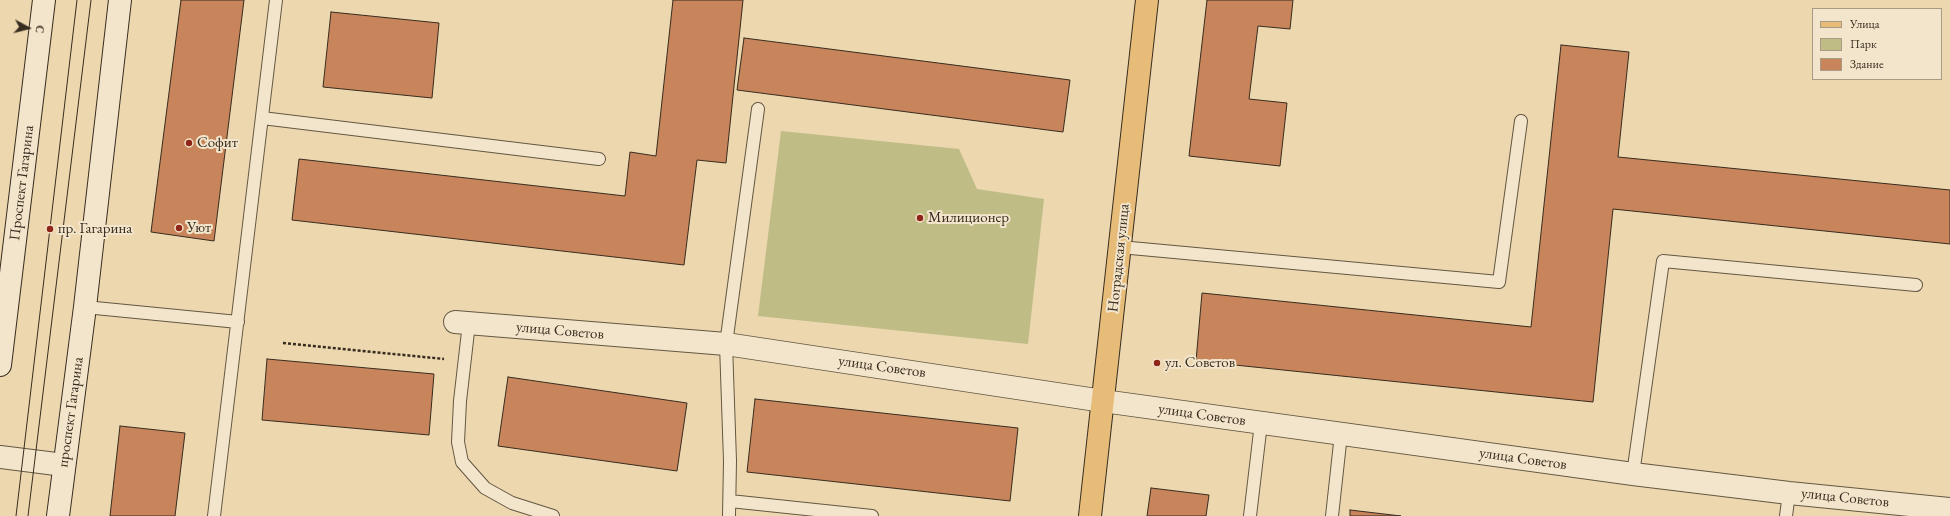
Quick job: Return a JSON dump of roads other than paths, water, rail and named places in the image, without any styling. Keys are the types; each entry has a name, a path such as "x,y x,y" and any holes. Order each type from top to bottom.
{"main road":[{"name":"Ноградская улица","path":"1090,516 1147,0"}],"street":[{"name":"Проспект Гагарина","path":"0,365 44,0"},
{"path":"85,307 120,0"},
{"name":"проспект Гагарина","path":"58,516 85,307"},
{"name":"улица Советов","path":"462,323 726,344 1041,391 1103,402 1633,474 1789,493 1950,509"},
{"path":"0,456 64,465"}],"lane":[{"path":"214,516 276,0"},
{"path":"729,516 730,501 726,344 758,109"},
{"path":"262,118 599,159"},
{"path":"1120,247 1499,282 1521,121"},
{"path":"1633,474 1663,261 1916,285"},
{"path":"85,307 238,322"},
{"path":"462,323 458,442 462,462 485,488 512,502 553,516"},
{"path":"1250,516 1261,423"},
{"path":"1332,516 1341,434"},
{"path":"1786,516 1789,493"},
{"path":"730,501 872,516"}],"tram line":[{"path":"16,516 77,0"},
{"path":"28,516 91,0"}],"place":[{"name":"Софит","path":"189,143"},
{"name":"Милиционер","path":"920,218"},
{"name":"Уют","path":"179,228"},
{"name":"пр. Гагарина","path":"50,229"},
{"name":"ул. Советов","path":"1157,363"}]}
